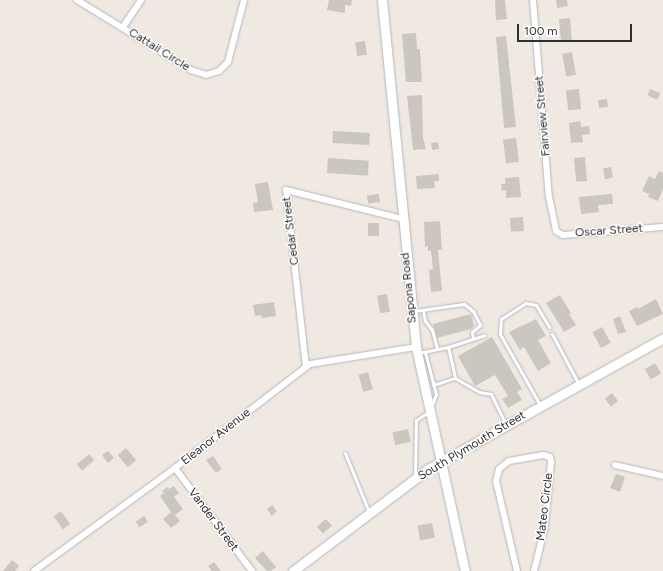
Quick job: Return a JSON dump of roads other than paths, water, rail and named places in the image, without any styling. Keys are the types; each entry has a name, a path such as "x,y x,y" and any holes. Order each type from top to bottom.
{"street":[{"name":"Cattail Circle","path":"77,0 191,70 206,75 219,71 228,62 244,0"},
{"path":"123,27 141,0"},
{"name":"Sapona Road","path":"382,0 411,311 429,411 465,571"},
{"name":"Fairview Street","path":"533,0 549,197 556,231"},
{"name":"Cedar Street","path":"306,367 286,190 403,219"},
{"name":"Oscar Street","path":"556,231 563,235 663,227"},
{"name":"South Plymouth Street","path":"293,571 415,479 441,462 663,338"},
{"name":"Eleanor Avenue","path":"34,571 175,468 310,364 419,351"},
{"name":"Mateo Circle","path":"517,571 496,481 497,475 499,469 509,461 543,455 550,457 551,462 546,526 534,571"},
{"path":"615,465 663,476"},
{"name":"Vander Street","path":"175,468 252,571"}],"lane":[{"path":"540,406 500,334 501,319 526,303 536,305 549,327"},
{"path":"411,311 464,304 473,311 480,325 472,332 473,338"},
{"path":"423,310 425,321 432,330 437,349"},
{"path":"552,334 579,384"},
{"path":"415,479 416,420 429,411 436,394 419,351 448,347 484,335"},
{"path":"448,347 455,378 479,392 491,394 506,425"},
{"path":"433,385 455,378"},
{"path":"344,453 369,514"}]}
